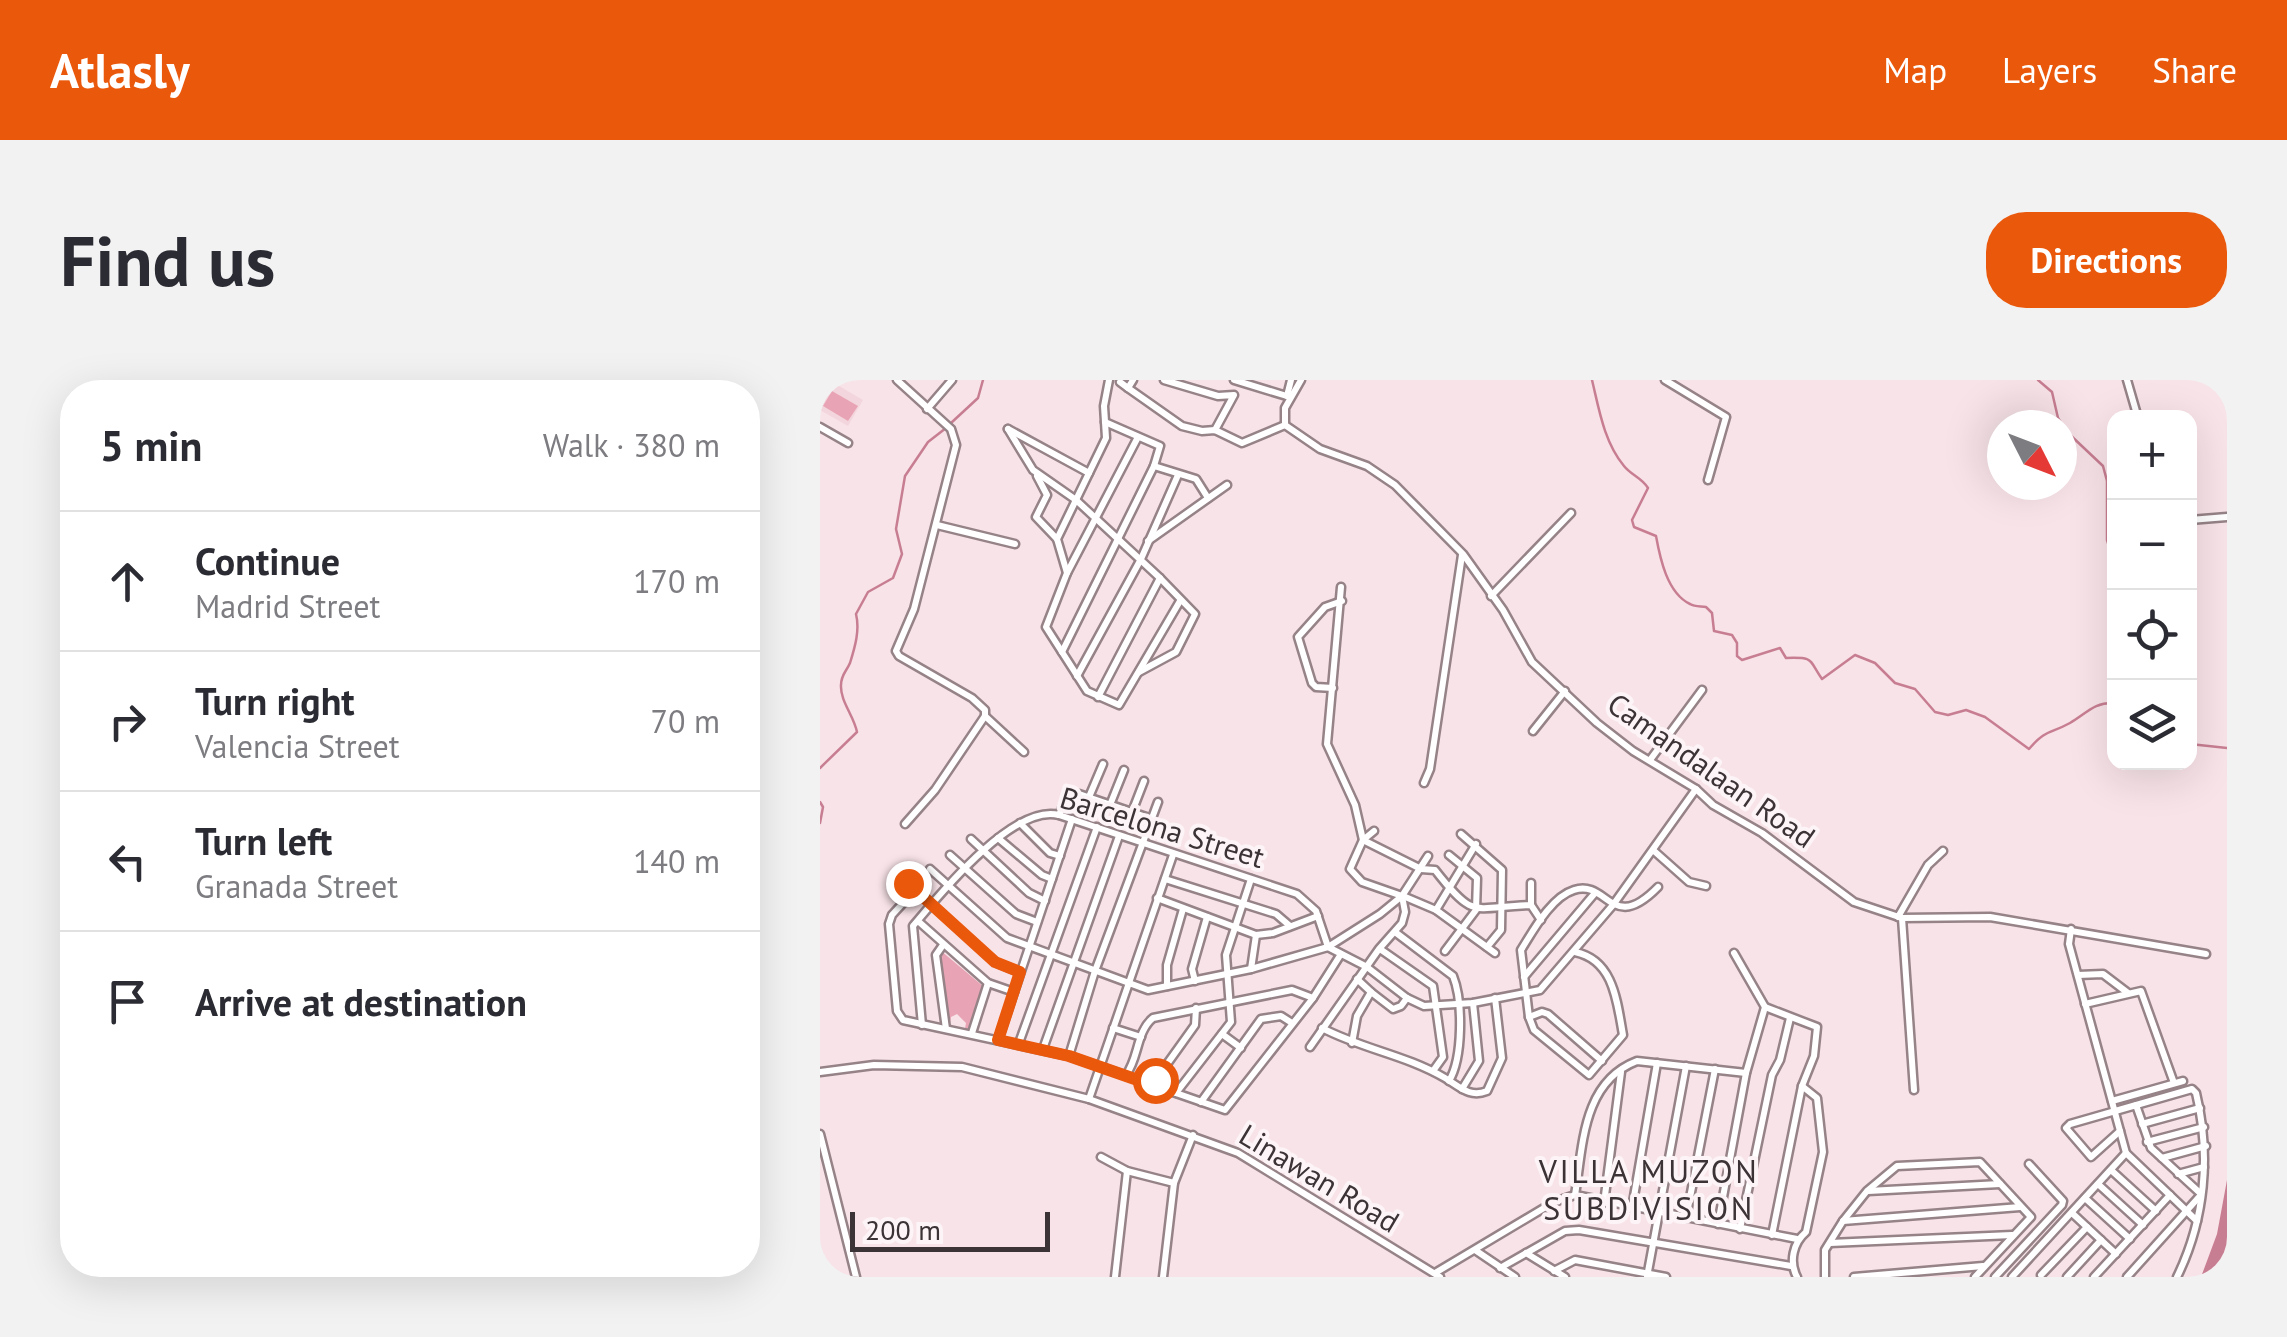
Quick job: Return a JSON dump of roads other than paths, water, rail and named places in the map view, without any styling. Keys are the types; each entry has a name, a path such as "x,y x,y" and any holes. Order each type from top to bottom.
{"street":[{"path":"897,380 951,429 956,446 914,608 896,652 972,698 985,716 1024,752"},
{"path":"927,408 952,380"},
{"path":"1057,539 1106,438 1109,380"},
{"path":"1128,388 1133,380"},
{"path":"1164,380 1218,396 1234,395 1216,430"},
{"path":"1236,380 1264,384 1288,397"},
{"path":"1120,382 1182,426 1216,430 1245,444 1285,425 1291,380"},
{"path":"1288,397 1301,380"},
{"path":"1665,380 1726,417 1708,480"},
{"path":"2126,380 2135,410"},
{"path":"1062,653 1154,466 1160,446 1105,422"},
{"name":"Camandalaan Road","path":"1285,425 1320,449 1367,466 1395,485 1462,554 1503,610 1532,662 1597,724 1696,790 1712,805 1762,833 1854,902 1900,917 1990,917 2206,954"},
{"path":"820,426 848,444"},
{"path":"1066,573 1057,539 1036,517 1047,495 1008,429 1090,473"},
{"path":"1138,436 1066,573 1046,627 1087,691 1119,704 1180,601"},
{"path":"1154,466 1196,479 1208,498"},
{"path":"1033,470 1076,500 1119,538 1195,614 1176,652 1139,672"},
{"path":"1077,676 1141,559 1178,475"},
{"path":"1148,542 1227,485"},
{"path":"1491,596 1570,514"},
{"path":"2197,519 2227,517"},
{"path":"937,525 1015,544"},
{"path":"1424,783 1430,770 1462,554"},
{"path":"1098,697 1160,578"},
{"path":"1342,587 1326,744 1355,805 1364,840 1421,869 1434,870 1449,890 1476,910 1532,906"},
{"path":"1334,688 1316,687 1312,682 1298,637 1325,607 1342,600"},
{"path":"1650,760 1702,690"},
{"path":"1532,731 1565,691"},
{"path":"905,824 934,790 985,716"},
{"path":"1090,797 1103,764"},
{"path":"1110,805 1124,770"},
{"path":"1132,812 1144,781"},
{"path":"1158,898 1256,935 1318,916 1328,946 1367,967 1416,1004 1434,1007 1522,994 1540,990 1575,952 1696,790"},
{"path":"1059,815 1072,795 1090,797 1152,819"},
{"path":"1069,1056 1095,971 1158,802"},
{"name":"Barcelona Street","path":"918,920 998,838 1037,814 1072,819 1297,894 1310,902 1318,916"},
{"path":"998,1040 1072,819"},
{"path":"1020,823 1050,853 1060,856"},
{"path":"1019,1043 1097,828"},
{"path":"1374,831 1364,840 1350,869 1352,875 1378,890 1436,910 1496,953"},
{"path":"1461,834 1502,870 1501,930 1488,947"},
{"path":"1043,1050 1119,836"},
{"path":"998,838 1052,879"},
{"path":"971,840 1029,894 1045,901"},
{"path":"1436,910 1476,844"},
{"path":"1653,850 1689,882 1706,886"},
{"path":"1914,1090 1900,917 1928,865 1942,851"},
{"path":"950,855 1016,914 1037,922"},
{"path":"1089,1099 1173,855"},
{"path":"1445,951 1476,910 1476,878 1449,855"},
{"path":"930,869 1007,938 1148,990 1252,969 1328,946 1402,896 1428,856"},
{"path":"1164,879 1244,902 1284,918 1290,926"},
{"path":"1176,1094 1230,1022 1226,954 1251,879"},
{"path":"908,883 995,962 1020,972"},
{"path":"1531,883 1532,906 1541,920"},
{"path":"1575,952 1585,954 1613,982 1622,1035 1589,1074 1534,1030 1522,994 1520,950 1565,894 1576,889 1595,893 1624,908 1658,887"},
{"path":"915,890 892,915 889,924 899,1017 1069,1056 1225,1110 1313,998 1340,954"},
{"path":"1523,978 1595,893"},
{"path":"1310,1047 1394,932 1405,912 1402,896"},
{"path":"1168,986 1167,966 1183,909"},
{"path":"1195,981 1192,968 1206,917"},
{"path":"922,1025 912,933 918,920 988,984 1014,992"},
{"path":"2071,929 2069,944 2126,1154 2198,1222"},
{"path":"1394,932 1453,976 1461,1051 1449,1081"},
{"path":"1252,969 1256,935"},
{"path":"943,945 936,955 946,1029"},
{"path":"1379,949 1433,986 1443,1057 1434,1072"},
{"path":"1734,953 1765,1007 1817,1027 1814,1056 1802,1086 1772,1235"},
{"path":"2078,975 2103,974 2128,993"},
{"path":"1357,979 1393,1009 1407,998"},
{"path":"972,1033 988,984"},
{"path":"1125,1076 1145,1025 1153,1018 1292,990 1313,998"},
{"path":"2085,1004 2141,991 2174,1084"},
{"path":"1352,1043 1357,1016 1371,992"},
{"path":"1322,1028 1352,1043 1397,1055 1470,1094 1488,1091 1502,1058 1495,998"},
{"path":"1462,1089 1479,1061 1473,1003"},
{"path":"1718,1224 1746,1073 1765,1007"},
{"path":"1152,1085 1195,1026 1196,1008"},
{"path":"1530,1017 1548,1014 1602,1061"},
{"path":"1201,1102 1261,1020 1281,1016 1292,1023"},
{"path":"1740,1229 1772,1075 1780,1060 1790,1018"},
{"path":"1113,1028 1141,1036"},
{"path":"1222,1034 1241,1048"},
{"path":"1575,1196 1590,1104 1622,1071 1637,1062 1746,1073"},
{"path":"1632,1208 1657,1064"},
{"name":"Linawan Road","path":"820,1072 874,1065 962,1067 1089,1099 1238,1153 1438,1275"},
{"path":"1647,1275 1686,1066"},
{"path":"1686,1218 1715,1069"},
{"path":"1604,1202 1622,1071"},
{"path":"2120,1130 2091,1157 2066,1128 2113,1105 2183,1081"},
{"path":"1796,1277 1791,1266 1797,1239 1806,1232 1823,1152 1817,1098 1802,1086"},
{"path":"2113,1105 2136,1104 2192,1089 2200,1108 2206,1146 2198,1222 2177,1277"},
{"path":"2136,1104 2147,1142 2200,1195"},
{"path":"2142,1124 2200,1108"},
{"path":"2147,1142 2204,1127"},
{"path":"820,1134 856,1277"},
{"path":"1163,1277 1174,1184 1193,1134"},
{"path":"2162,1158 2206,1146"},
{"path":"2012,1277 2126,1154"},
{"path":"1101,1157 1127,1170 1174,1184"},
{"path":"1825,1277 1825,1250 1842,1221 1867,1191 1897,1166 1980,1162 2030,1217 1974,1277"},
{"path":"1995,1277 2063,1201 2030,1164"},
{"path":"2178,1174 2204,1167"},
{"path":"1114,1277 1127,1170"},
{"path":"2111,1170 2156,1211"},
{"path":"1867,1191 2000,1184"},
{"path":"2098,1184 2142,1225"},
{"path":"2127,1277 2200,1195"},
{"path":"1438,1275 1554,1202 1575,1196 1797,1239"},
{"path":"2094,1277 2170,1196"},
{"path":"2085,1198 2130,1238"},
{"path":"1842,1221 2021,1207"},
{"path":"2072,1213 2116,1254"},
{"path":"2026,1261 2042,1276 2087,1227"},
{"path":"1500,1268 1565,1230 1791,1266"},
{"path":"1828,1243 2014,1235"},
{"path":"2066,1277 2101,1240"},
{"path":"1476,1250 1515,1277"},
{"path":"1526,1253 1565,1277"},
{"path":"1554,1270 1575,1260 1666,1277"},
{"path":"1854,1277 1984,1266"}],"waterway":[{"path":"951,423 978,398 983,380"},
{"path":"1592,380 1612,447 1624,466 1648,488 1632,520 1634,527 1656,536 1666,574 1676,592 1690,604 1706,607 1712,613 1714,631 1732,635 1737,643 1737,656 1742,660 1780,648 1786,658 1810,661 1822,679 1855,655 1875,663 1895,683 1915,689 1935,712 1948,715 1966,710 1985,717 2029,749 2044,735 2107,703"},
{"path":"2038,380 2052,392 2058,418 2067,432 2103,466 2107,500"},
{"path":"820,768 857,732 841,685 855,645 856,614 868,592 893,578 902,554 896,529 905,476 928,442 946,428"},
{"path":"2197,745 2227,748"},
{"path":"820,802 820,823"}],"district":[{"name":"VILLA MUZON SUBDIVISION","path":"1649,1190"}]}
